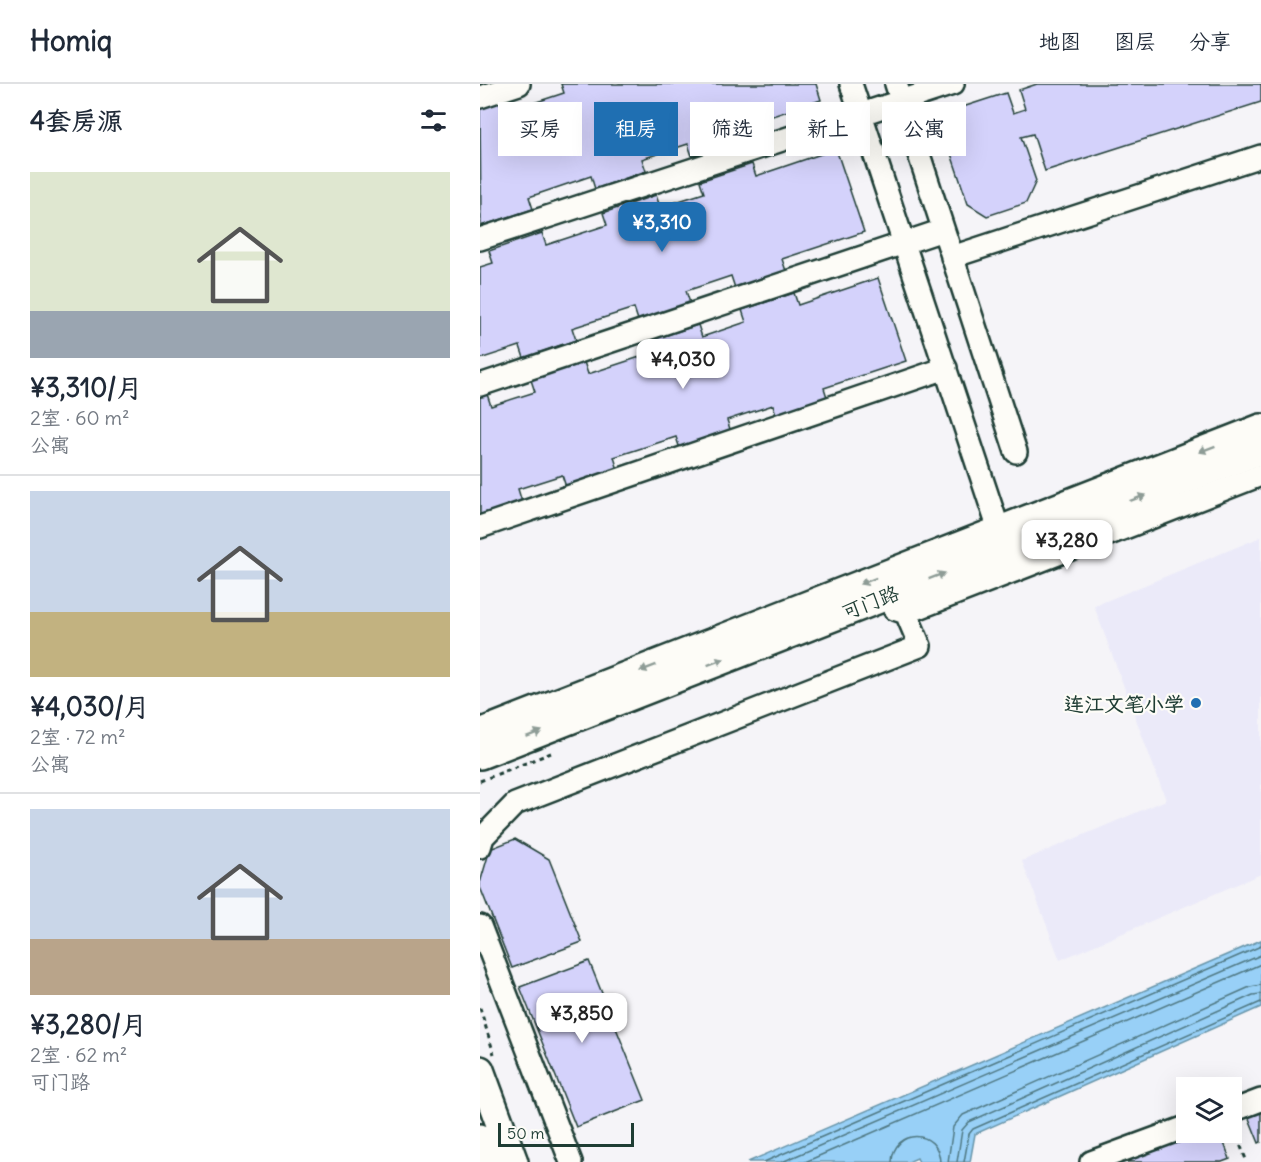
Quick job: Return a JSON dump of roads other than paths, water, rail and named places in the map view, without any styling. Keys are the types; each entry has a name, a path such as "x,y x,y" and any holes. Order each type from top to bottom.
{"main road":[{"name":"可门路","path":"486,742 999,530 1261,428"},
{"name":"可门路","path":"486,742 871,602 1261,450"},
{"path":"486,1070 514,1162"},
{"path":"480,1138 489,1162"}],"street":[{"path":"480,97 519,84"},
{"path":"851,84 857,102"},
{"path":"870,109 898,92 953,84"},
{"path":"898,92 1016,452"},
{"path":"480,239 786,139"},
{"path":"870,141 999,530"},
{"path":"952,257 1261,156"},
{"path":"480,385 943,230"},
{"path":"480,527 946,369"},
{"path":"871,602 906,613 1261,475"},
{"path":"480,847 483,837 515,804 920,646 906,613"},
{"path":"480,926 571,1162"},
{"path":"1242,1107 1261,1100"},
{"path":"1091,1162 1176,1131"}],"water":[{"path":"1261,940 1261,1007 975,1134 970,1162 919,1162 917,1158 908,1162 748,1162"}],"place":[{"name":"连江文笔小学","path":"1196,703"}]}
